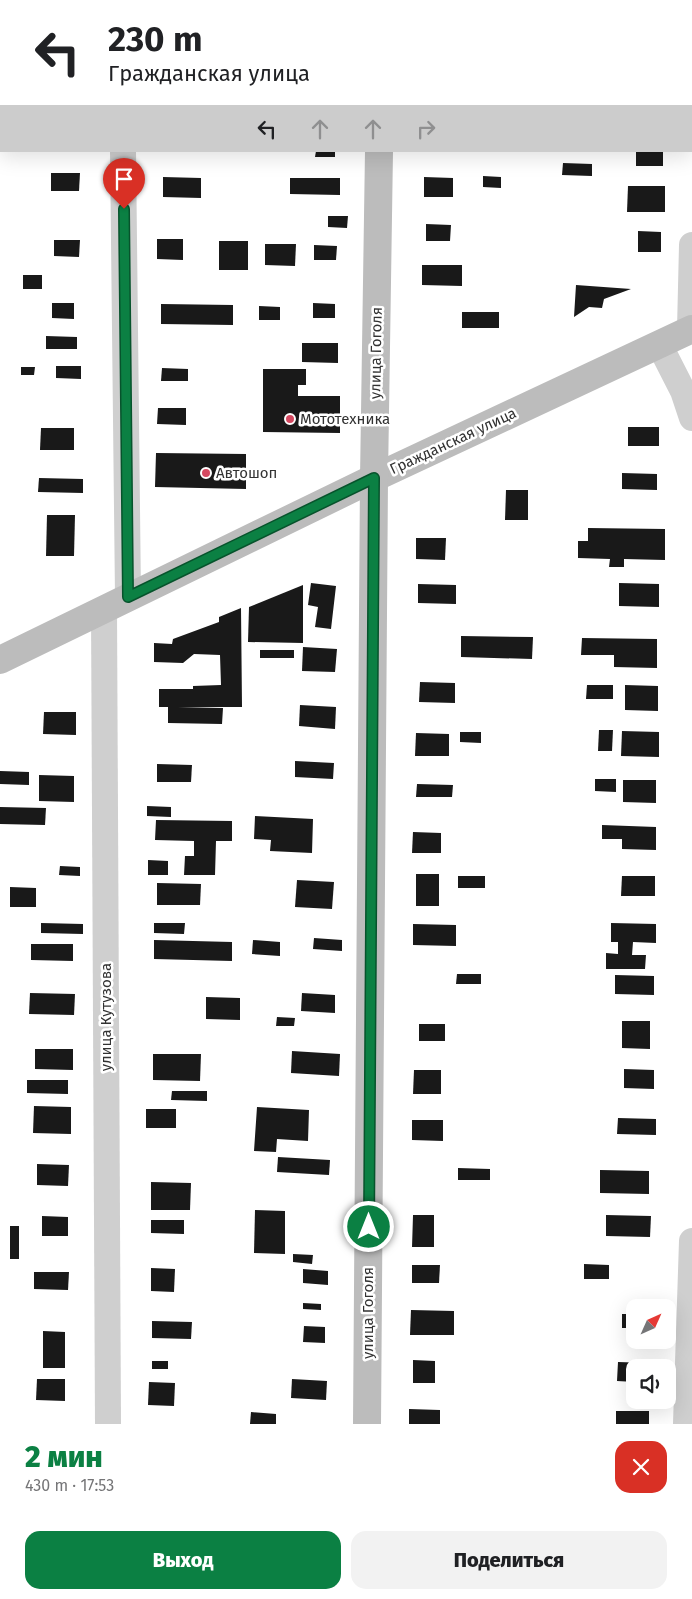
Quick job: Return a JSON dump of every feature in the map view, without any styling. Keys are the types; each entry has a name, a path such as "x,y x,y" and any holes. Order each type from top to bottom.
{"main road":[{"name":"улица Гоголя","path":"367,1424 374,478 379,152"},
{"name":"Гражданская улица","path":"0,660 374,478 691,329"}],"street":[{"path":"123,152 128,597"},
{"path":"691,329 692,244"},
{"path":"659,344 684,392 692,418"},
{"name":"улица Кутузова","path":"104,609 108,1424"},
{"path":"686,1424 692,1241"}],"building":[{"path":"316,152 335,152 335,157 315,157"},
{"path":"636,152 663,152 663,166 636,166"},
{"path":"563,163 592,164 592,176 562,175"},
{"path":"51,173 80,173 79,191 51,191"},
{"path":"483,176 501,177 501,188 483,187"},
{"path":"163,177 201,178 201,198 163,197"},
{"path":"424,177 453,178 453,197 424,197"},
{"path":"290,178 340,178 340,195 290,194"},
{"path":"628,186 665,186 665,212 627,212"},
{"path":"328,216 348,216 347,228 328,227"},
{"path":"426,224 451,225 450,241 426,241"},
{"path":"638,231 661,232 661,252 638,252"},
{"path":"157,239 183,239 183,260 157,259"},
{"path":"54,240 80,240 79,257 54,256"},
{"path":"219,241 248,241 248,270 219,270"},
{"path":"265,244 296,244 295,266 265,265"},
{"path":"314,245 337,246 336,260 314,260"},
{"path":"422,265 462,265 462,286 422,285"},
{"path":"23,275 42,275 42,289 23,289"},
{"path":"576,285 631,289 604,299 602,308 589,307 574,317"},
{"path":"52,303 74,303 74,319 52,318"},
{"path":"313,303 335,304 335,318 313,318"},
{"path":"161,304 233,305 233,325 161,324"},
{"path":"259,306 280,307 280,320 259,320"},
{"path":"462,312 499,312 499,328 462,328"},
{"path":"46,336 77,337 77,349 46,349"},
{"path":"302,343 338,343 338,363 302,362"},
{"path":"56,366 81,366 81,379 56,378"},
{"path":"21,367 35,367 34,375 21,375"},
{"path":"162,368 188,369 188,381 161,381"},
{"path":"263,369 306,369 306,385 298,385 298,396 340,396 340,433 263,432"},
{"path":"158,408 186,408 186,425 157,424"},
{"path":"628,427 659,427 659,446 628,446"},
{"path":"41,428 74,428 74,450 40,450"},
{"path":"156,453 246,454 246,489 155,487"},
{"path":"622,473 657,474 657,490 622,489"},
{"path":"39,478 83,479 83,493 38,492"},
{"path":"506,490 528,490 528,520 505,520"},
{"path":"47,515 75,515 74,556 46,556"},
{"path":"588,528 665,529 665,560 624,559 624,567 609,567 610,559 578,558 578,541 588,541"},
{"path":"416,538 446,538 445,560 416,559"},
{"path":"311,583 336,586 331,629 315,627 318,607 308,605"},
{"path":"619,583 659,584 659,607 619,606"},
{"path":"418,584 456,585 456,604 418,603"},
{"path":"303,585 303,643 248,642 249,607"},
{"path":"241,608 242,707 178,707 223,708 222,724 168,723 168,707 159,707 159,689 193,689 193,686 221,685 220,655 194,654 183,663 154,662 154,643 172,644 173,639 219,622 219,617"},
{"path":"461,636 533,637 532,659 461,657"},
{"path":"582,638 657,639 657,668 614,667 614,655 581,655"},
{"path":"303,647 337,649 335,672 302,671"},
{"path":"260,650 294,650 294,658 260,658"},
{"path":"420,682 455,683 455,703 419,702"},
{"path":"587,685 613,685 613,699 586,699"},
{"path":"625,685 658,686 658,711 625,710"},
{"path":"300,705 336,707 335,729 299,726"},
{"path":"44,712 76,712 76,735 43,734"},
{"path":"599,730 613,730 612,751 598,751"},
{"path":"622,731 659,732 659,757 621,756"},
{"path":"460,732 481,732 481,743 460,742"},
{"path":"416,733 449,734 449,756 415,756"},
{"path":"295,761 334,763 333,779 295,777"},
{"path":"157,764 192,765 191,782 157,782"},
{"path":"0,771 29,772 29,785 0,784"},
{"path":"39,775 74,776 74,802 39,801"},
{"path":"595,779 616,779 616,792 595,791"},
{"path":"623,780 656,780 656,803 623,802"},
{"path":"417,784 453,785 452,797 416,797"},
{"path":"147,806 171,807 171,817 147,816"},
{"path":"0,807 46,808 45,825 0,824"},
{"path":"255,816 313,819 312,853 270,851 271,840 254,839"},
{"path":"156,820 232,821 232,841 216,841 215,875 184,875 185,856 194,856 194,841 155,840"},
{"path":"602,825 656,827 656,850 622,849 622,839 602,839"},
{"path":"413,832 441,833 441,853 412,853"},
{"path":"148,860 168,861 168,875 148,875"},
{"path":"60,866 80,867 80,876 59,875"},
{"path":"416,874 439,874 439,906 416,906"},
{"path":"458,876 485,876 485,888 458,888"},
{"path":"622,876 655,876 655,896 621,896"},
{"path":"297,880 334,882 332,909 295,907"},
{"path":"157,883 201,884 200,905 157,905"},
{"path":"10,887 36,888 36,907 10,907"},
{"path":"41,923 83,924 83,934 41,933"},
{"path":"154,923 185,923 184,934 154,933"},
{"path":"611,923 656,924 656,943 633,942 632,955 646,955 645,969 606,969 606,953 618,954 618,942 611,942"},
{"path":"413,924 456,925 456,946 413,945"},
{"path":"314,938 342,940 342,951 313,949"},
{"path":"154,940 232,942 232,961 154,959"},
{"path":"253,940 280,942 280,956 252,954"},
{"path":"31,944 73,944 73,961 31,960"},
{"path":"457,974 481,974 481,984 456,984"},
{"path":"615,975 654,976 654,995 615,994"},
{"path":"30,993 75,994 74,1015 29,1014"},
{"path":"302,993 335,995 335,1013 301,1011"},
{"path":"206,997 240,998 240,1020 206,1019"},
{"path":"277,1017 295,1018 294,1026 276,1026"},
{"path":"622,1021 650,1021 650,1049 622,1048"},
{"path":"419,1024 445,1024 445,1041 419,1041"},
{"path":"35,1049 73,1049 73,1070 35,1069"},
{"path":"292,1051 340,1054 339,1076 291,1073"},
{"path":"153,1054 201,1054 200,1081 153,1080"},
{"path":"624,1069 654,1070 654,1089 624,1088"},
{"path":"414,1070 441,1070 441,1094 413,1094"},
{"path":"27,1080 68,1080 68,1094 27,1093"},
{"path":"172,1091 207,1091 207,1101 171,1100"},
{"path":"34,1106 71,1107 71,1134 33,1133"},
{"path":"257,1107 309,1110 308,1141 277,1139 276,1152 254,1151"},
{"path":"146,1109 176,1109 176,1128 146,1128"},
{"path":"618,1118 656,1119 656,1135 617,1134"},
{"path":"412,1120 443,1120 443,1141 412,1140"},
{"path":"278,1157 330,1160 329,1175 277,1172"},
{"path":"37,1164 69,1165 68,1186 37,1185"},
{"path":"458,1168 490,1169 490,1180 458,1180"},
{"path":"600,1170 649,1171 649,1194 600,1193"},
{"path":"151,1182 191,1183 190,1210 151,1210"},
{"path":"255,1210 285,1211 285,1254 254,1253"},
{"path":"413,1215 434,1215 434,1247 412,1247"},
{"path":"606,1215 651,1216 650,1237 606,1236"},
{"path":"42,1216 68,1217 68,1236 42,1236"},
{"path":"151,1220 184,1220 184,1234 151,1233"},
{"path":"10,1226 19,1226 19,1259 10,1259"},
{"path":"293,1254 313,1255 312,1264 293,1262"},
{"path":"584,1264 609,1265 609,1279 584,1279"},
{"path":"412,1265 440,1265 439,1283 412,1283"},
{"path":"151,1268 175,1269 174,1292 151,1291"},
{"path":"303,1269 328,1271 328,1285 303,1283"},
{"path":"34,1272 69,1272 68,1290 34,1289"},
{"path":"303,1303 321,1304 321,1310 303,1309"},
{"path":"411,1310 454,1311 454,1335 410,1335"},
{"path":"622,1314 626,1314 626,1328 622,1328"},
{"path":"152,1321 192,1322 191,1339 152,1338"},
{"path":"304,1326 325,1327 325,1343 303,1342"},
{"path":"43,1331 65,1332 65,1368 43,1368"},
{"path":"413,1360 435,1361 435,1383 413,1383"},
{"path":"152,1361 168,1361 168,1369 152,1369"},
{"path":"618,1362 626,1362 626,1382 617,1381"},
{"path":"37,1379 65,1379 65,1401 36,1400"},
{"path":"292,1379 327,1381 326,1400 291,1398"},
{"path":"149,1382 175,1383 174,1406 148,1405"},
{"path":"409,1409 440,1410 440,1424 409,1424"},
{"path":"616,1411 649,1411 649,1424 616,1424"},
{"path":"251,1412 276,1414 276,1424 250,1424"}],"place":[{"name":"Мототехника","path":"290,419"},
{"name":"Автошоп","path":"206,473"}],"route":[{"path":"124,209 128,597 374,478 369,1227"}]}
